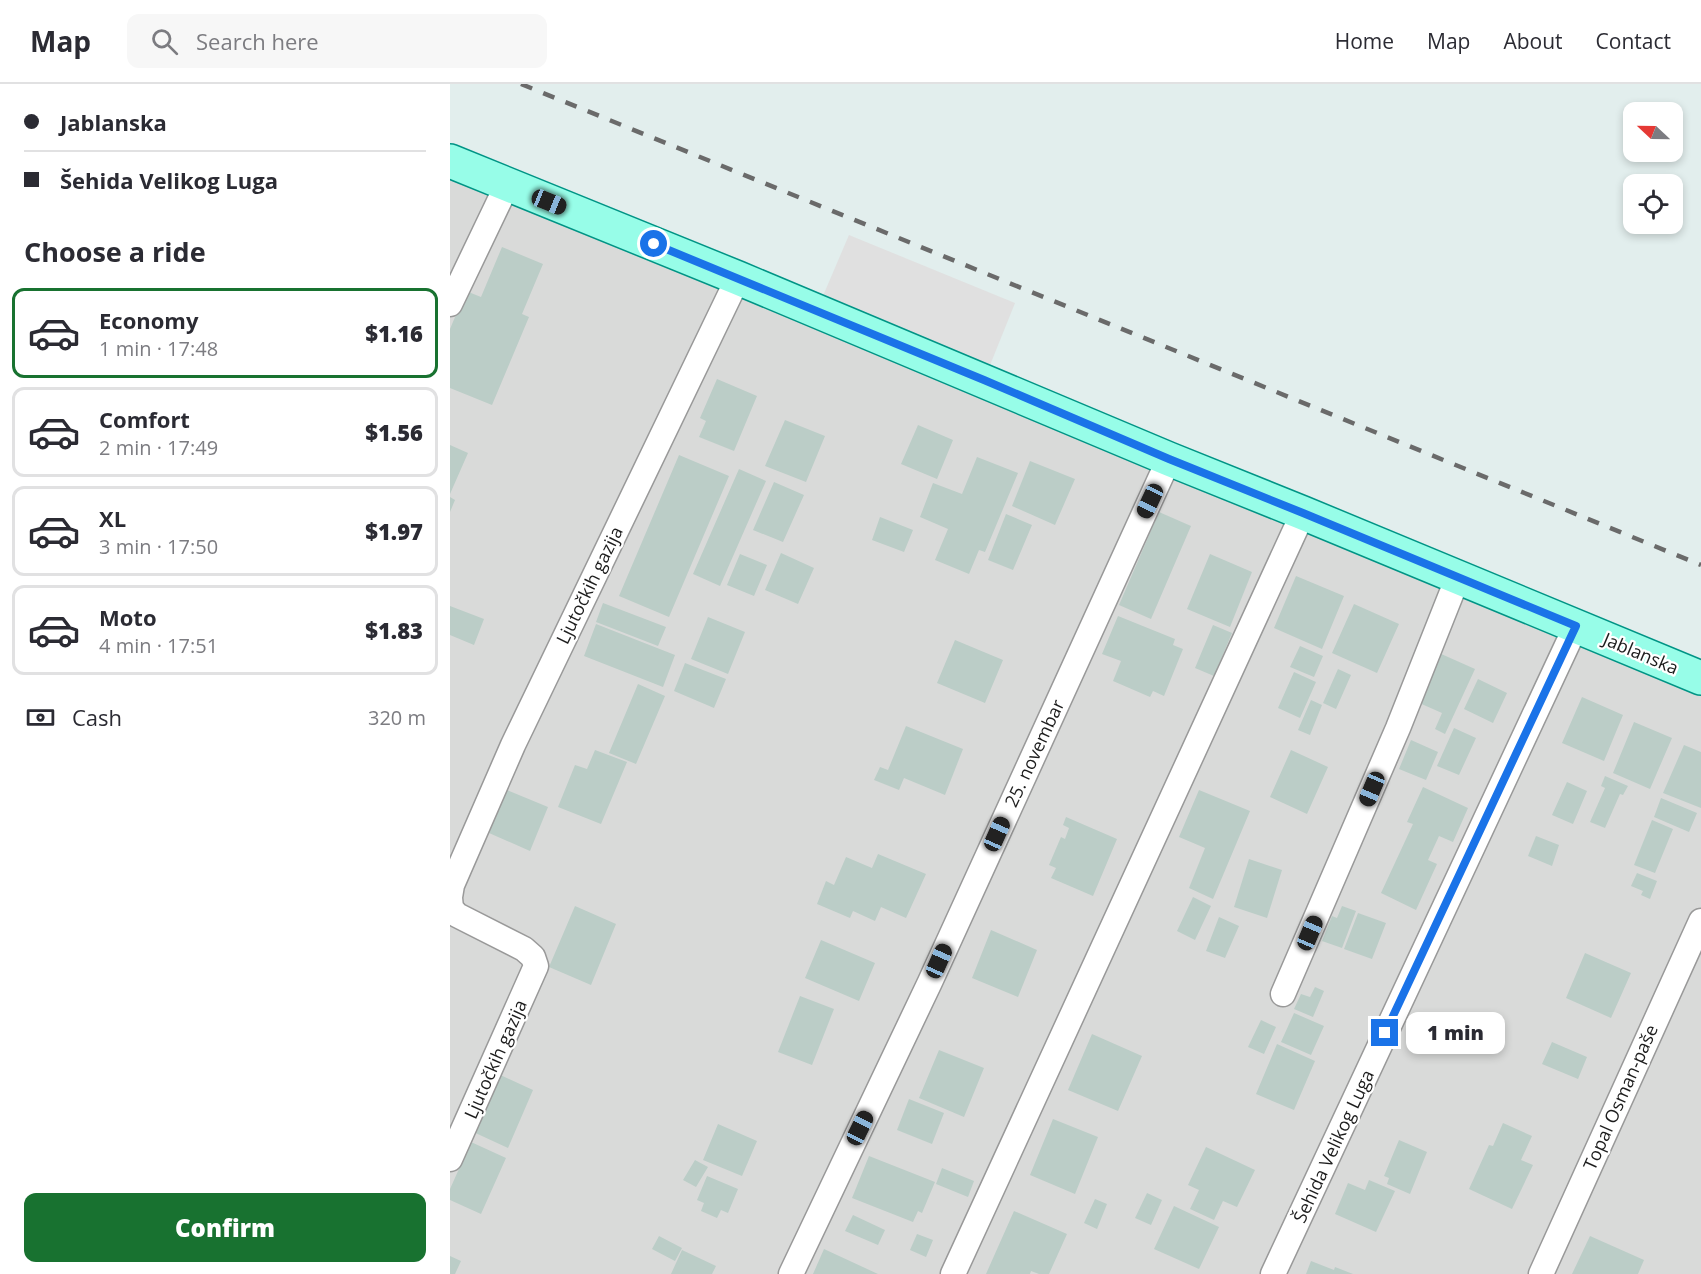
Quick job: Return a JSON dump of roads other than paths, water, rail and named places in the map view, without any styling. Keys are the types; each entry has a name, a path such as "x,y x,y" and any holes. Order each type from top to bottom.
{"main road":[{"name":"Jablanska","path":"450,162 738,278 1169,459 1701,678"}],"street":[{"path":"450,304 507,185"},
{"name":"Ljutočkih gazija","path":"450,1159 536,966 533,957 524,949 457,915 451,908 452,885 518,734 738,278"},
{"name":"25. novembar","path":"790,1274 935,971 1169,459"},
{"path":"953,1274 1303,513"},
{"path":"1283,994 1398,728 1458,577"},
{"name":"Šehida Velikog Luga","path":"1273,1274 1576,626"},
{"name":"Topal Osman-paše","path":"1541,1274 1701,921"}],"railway":[{"path":"521,84 1701,565"}]}
